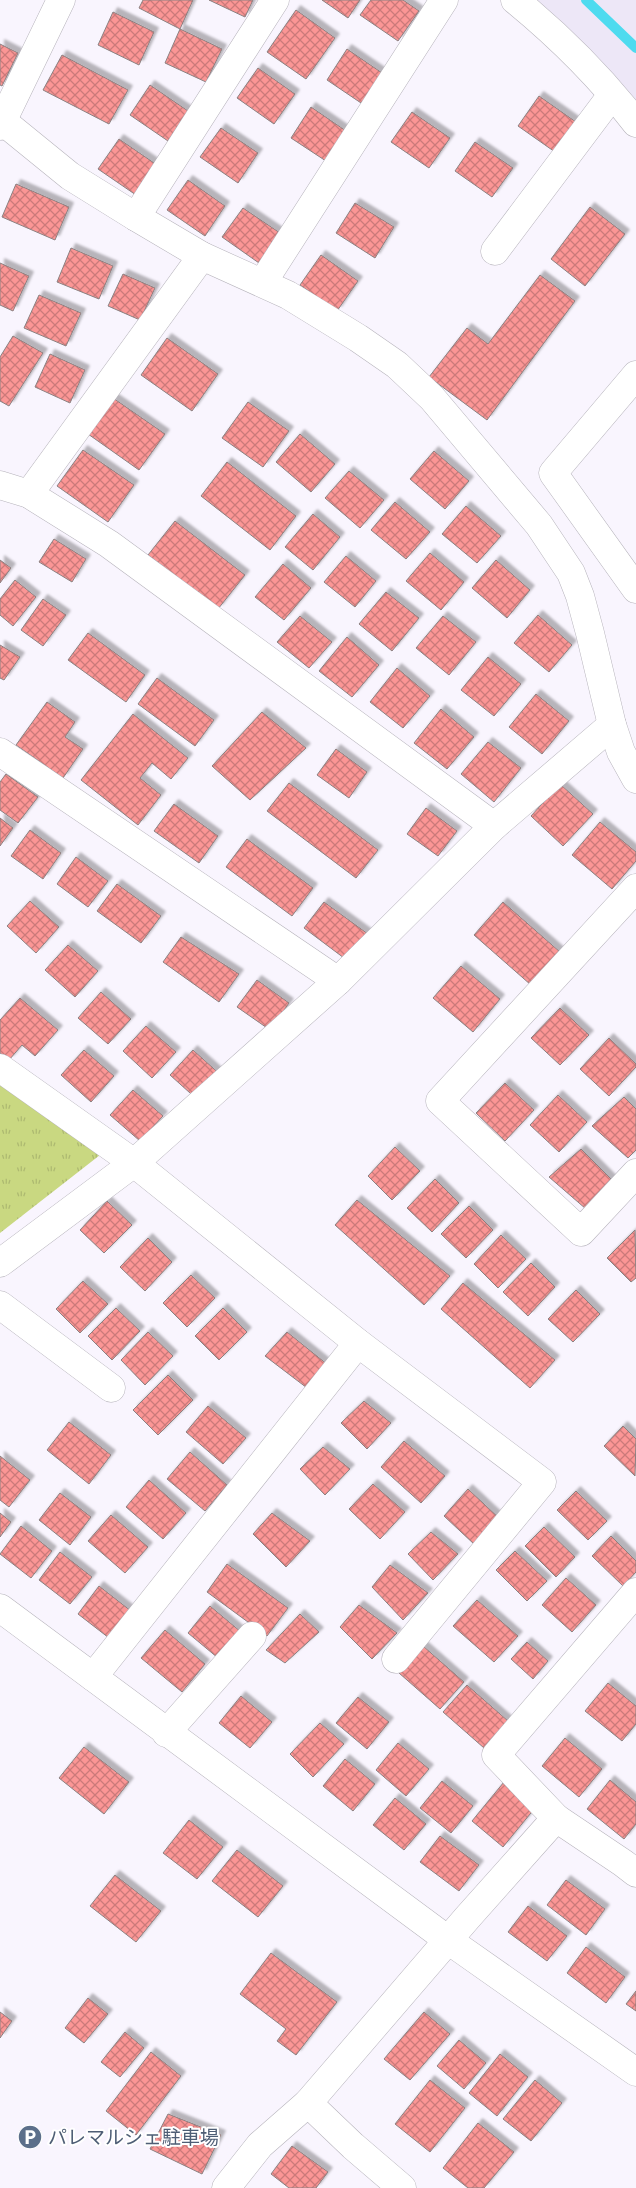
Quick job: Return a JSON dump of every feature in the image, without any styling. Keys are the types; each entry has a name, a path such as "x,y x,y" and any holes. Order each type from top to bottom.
{"street":[{"path":"62,0 1,122 70,176 136,217 202,256 263,282 321,314 397,365 432,398 539,525 570,573 580,596 612,725 621,752 636,778"},
{"path":"136,217 275,0"},
{"path":"263,282 444,0"},
{"path":"515,0 542,22 612,95 636,123"},
{"path":"495,252 612,95"},
{"path":"29,494 202,256"},
{"path":"636,375 553,473 636,589"},
{"path":"0,485 29,494 109,544 494,826"},
{"path":"0,1263 134,1163 338,981 494,826 612,725"},
{"path":"0,752 338,981"},
{"path":"636,888 440,1101 582,1232 636,1173"},
{"path":"0,1068 134,1163 358,1343 542,1482 396,1659"},
{"path":"0,1305 111,1388"},
{"path":"93,1677 358,1343"},
{"path":"632,1861 556,1818 496,1755 636,1592"},
{"path":"0,1608 166,1733 448,1940 636,2072"},
{"path":"166,1733 252,1636"},
{"path":"226,2188 260,2145 308,2103 556,1818"},
{"path":"308,2103 353,2146 402,2188"}],"shaded area":[{"path":"507,0 636,0 636,130"}],"green space":[{"path":"0,1082 100,1155 0,1233"}],"building":[{"path":"143,0 193,0 180,29 139,8"},
{"path":"209,0 253,0 245,17"},
{"path":"322,0 360,0 348,18"},
{"path":"371,0 403,0 419,11 398,41 360,15"},
{"path":"296,10 335,38 306,79 267,52"},
{"path":"113,12 154,32 139,65 98,45"},
{"path":"180,29 222,49 206,82 165,63"},
{"path":"0,44 18,53 2,86 0,85"},
{"path":"347,49 385,75 364,105 327,80"},
{"path":"62,55 128,90 109,124 43,90"},
{"path":"258,68 295,94 274,124 237,98"},
{"path":"150,85 188,111 168,141 130,115"},
{"path":"539,96 576,122 555,152 518,126"},
{"path":"311,107 349,133 329,163 291,138"},
{"path":"412,112 450,138 429,168 391,142"},
{"path":"221,128 258,153 238,183 200,157"},
{"path":"119,139 157,165 136,195 98,169"},
{"path":"475,142 513,168 492,197 455,171"},
{"path":"188,180 225,206 205,236 167,210"},
{"path":"16,184 69,207 55,240 2,217"},
{"path":"355,203 394,227 375,258 336,233"},
{"path":"590,207 625,234 585,286 551,259"},
{"path":"243,208 280,233 259,263 222,237"},
{"path":"71,248 113,266 99,299 57,282"},
{"path":"321,255 358,281 337,311 300,285"},
{"path":"0,263 29,276 13,311 0,305"},
{"path":"123,274 155,288 140,320 108,306"},
{"path":"540,275 575,301 487,420 429,377 467,328 488,344"},
{"path":"39,295 81,313 66,346 24,328"},
{"path":"13,336 43,353 9,406 0,401 0,357"},
{"path":"167,338 218,374 192,411 141,375"},
{"path":"50,354 85,370 70,403 35,387"},
{"path":"113,398 165,434 139,470 88,434"},
{"path":"248,402 289,431 263,467 222,438"},
{"path":"300,434 335,464 311,492 276,462"},
{"path":"83,450 134,485 108,522 57,486"},
{"path":"434,451 469,481 445,509 410,479"},
{"path":"227,462 296,516 270,550 201,496"},
{"path":"349,471 384,500 360,528 325,498"},
{"path":"395,502 430,532 406,559 371,530"},
{"path":"466,506 501,536 477,563 442,534"},
{"path":"313,514 340,537 313,570 285,547"},
{"path":"175,521 245,575 218,609 148,555"},
{"path":"54,539 86,559 72,582 39,562"},
{"path":"430,553 464,582 441,610 406,581"},
{"path":"346,556 376,581 355,607 324,582"},
{"path":"0,560 11,568 0,583"},
{"path":"496,560 530,590 507,618 472,588"},
{"path":"283,564 311,588 284,620 255,597"},
{"path":"15,580 36,597 13,626 0,615 0,599"},
{"path":"386,592 419,618 392,651 359,624"},
{"path":"43,599 66,615 43,646 21,630"},
{"path":"538,615 572,645 549,672 514,643"},
{"path":"300,616 332,642 309,668 277,642"},
{"path":"443,616 476,642 449,675 416,648"},
{"path":"88,633 145,675 126,702 68,660"},
{"path":"347,637 379,665 352,697 319,671"},
{"path":"0,645 20,657 4,680 0,678"},
{"path":"488,657 521,684 494,716 461,690"},
{"path":"397,668 430,696 403,728 370,702"},
{"path":"157,678 214,720 195,746 138,704"},
{"path":"536,694 569,721 542,754 509,727"},
{"path":"47,702 75,722 65,737 83,749 63,778 16,745"},
{"path":"441,709 474,737 447,769 414,743"},
{"path":"262,712 306,748 250,800 212,766"},
{"path":"133,714 188,758 171,779 152,763 140,778 161,795 138,825 81,780"},
{"path":"488,742 521,768 494,802 461,774"},
{"path":"336,749 367,772 349,798 317,775"},
{"path":"6,774 38,797 18,823 0,810 0,782"},
{"path":"289,783 378,850 356,878 267,811"},
{"path":"560,784 593,814 563,846 531,816"},
{"path":"174,804 218,836 199,863 154,831"},
{"path":"426,808 457,831 438,856 407,834"},
{"path":"0,818 13,828 0,846"},
{"path":"600,822 636,852 636,861 612,889 572,855"},
{"path":"30,830 61,853 43,879 11,856"},
{"path":"247,839 313,888 292,916 226,867"},
{"path":"76,857 108,881 88,907 57,884"},
{"path":"117,884 161,916 141,943 97,911"},
{"path":"30,901 59,927 36,953 7,926"},
{"path":"324,902 368,934 348,961 304,928"},
{"path":"503,902 560,952 531,985 474,935"},
{"path":"181,937 239,974 219,1002 163,962"},
{"path":"68,945 98,971 75,997 45,970"},
{"path":"461,966 500,999 473,1032 433,998"},
{"path":"257,980 289,1003 270,1030 237,1007"},
{"path":"101,992 131,1019 108,1044 78,1018"},
{"path":"20,998 58,1030 35,1056 22,1045 9,1060 0,1053 0,1020"},
{"path":"560,1008 589,1035 560,1065 531,1038"},
{"path":"146,1026 176,1052 152,1078 123,1051"},
{"path":"609,1038 636,1064 636,1067 609,1096 580,1069"},
{"path":"84,1050 114,1076 91,1102 61,1075"},
{"path":"193,1050 223,1077 200,1102 170,1075"},
{"path":"505,1083 534,1110 505,1141 476,1113"},
{"path":"133,1090 163,1116 140,1141 110,1115"},
{"path":"558,1095 587,1122 559,1152 530,1125"},
{"path":"624,1097 636,1109 636,1150 628,1158 592,1126"},
{"path":"395,1147 420,1171 392,1200 368,1176"},
{"path":"581,1149 613,1181 586,1209 549,1177"},
{"path":"435,1179 459,1203 432,1232 407,1208"},
{"path":"357,1200 450,1276 424,1305 335,1225"},
{"path":"107,1201 132,1225 104,1253 80,1230"},
{"path":"469,1206 493,1230 466,1258 441,1234"},
{"path":"635,1230 636,1278 631,1282 607,1258"},
{"path":"501,1235 526,1259 498,1288 474,1264"},
{"path":"148,1238 172,1262 145,1291 120,1267"},
{"path":"531,1263 555,1287 528,1316 503,1292"},
{"path":"191,1275 215,1298 187,1327 163,1303"},
{"path":"83,1281 108,1304 80,1333 56,1309"},
{"path":"463,1283 555,1360 530,1388 441,1309"},
{"path":"576,1290 600,1314 573,1342 548,1319"},
{"path":"116,1308 140,1331 112,1360 88,1336"},
{"path":"223,1308 247,1332 219,1360 195,1336"},
{"path":"148,1332 173,1356 145,1385 121,1360"},
{"path":"287,1332 333,1369 311,1391 265,1356"},
{"path":"168,1375 193,1400 158,1435 133,1410"},
{"path":"364,1401 391,1423 367,1449 341,1423"},
{"path":"208,1406 246,1438 223,1464 186,1432"},
{"path":"69,1422 111,1455 89,1484 47,1450"},
{"path":"623,1426 636,1439 635,1476 604,1446"},
{"path":"404,1441 445,1476 421,1503 381,1467"},
{"path":"323,1447 350,1469 325,1495 300,1469"},
{"path":"190,1452 227,1485 205,1511 167,1479"},
{"path":"0,1456 30,1480 9,1507 0,1500"},
{"path":"149,1480 186,1513 163,1539 126,1507"},
{"path":"373,1484 405,1512 380,1539 349,1509"},
{"path":"468,1489 500,1519 475,1545 444,1516"},
{"path":"576,1491 607,1521 588,1540 557,1510"},
{"path":"60,1493 91,1517 70,1545 39,1520"},
{"path":"0,1513 11,1522 0,1537"},
{"path":"272,1513 310,1541 286,1567 253,1534"},
{"path":"111,1515 148,1547 125,1573 88,1541"},
{"path":"21,1526 52,1551 31,1578 0,1554"},
{"path":"544,1527 575,1557 556,1577 525,1546"},
{"path":"431,1532 458,1554 433,1580 408,1554"},
{"path":"611,1536 636,1561 636,1572 623,1586 592,1556"},
{"path":"515,1551 547,1581 527,1601 496,1570"},
{"path":"60,1552 92,1577 70,1604 39,1580"},
{"path":"227,1564 288,1608 267,1636 207,1592"},
{"path":"390,1565 428,1593 403,1620 372,1587"},
{"path":"566,1578 596,1605 572,1632 542,1605"},
{"path":"99,1586 131,1611 109,1638 78,1614"},
{"path":"477,1600 518,1636 494,1662 453,1626"},
{"path":"359,1605 397,1633 372,1659 340,1627"},
{"path":"210,1606 241,1632 218,1658 188,1633"},
{"path":"300,1614 319,1632 285,1663 266,1650"},
{"path":"165,1630 205,1664 182,1692 141,1658"},
{"path":"527,1642 548,1661 533,1679 511,1659"},
{"path":"423,1646 464,1682 440,1709 399,1673"},
{"path":"608,1683 636,1706 636,1724 622,1741 585,1711"},
{"path":"467,1685 508,1721 484,1748 443,1712"},
{"path":"241,1696 272,1722 250,1748 219,1723"},
{"path":"358,1697 389,1722 367,1749 336,1723"},
{"path":"320,1723 344,1744 313,1777 290,1754"},
{"path":"565,1738 602,1769 579,1797 542,1766"},
{"path":"398,1743 429,1769 406,1796 376,1770"},
{"path":"84,1747 129,1782 104,1814 59,1778"},
{"path":"345,1759 375,1784 353,1811 323,1786"},
{"path":"610,1780 636,1802 636,1824 624,1839 587,1809"},
{"path":"442,1781 473,1806 451,1833 420,1808"},
{"path":"504,1782 535,1808 503,1847 472,1821"},
{"path":"395,1798 426,1824 404,1850 373,1825"},
{"path":"189,1820 223,1847 197,1879 163,1853"},
{"path":"440,1836 479,1865 459,1891 420,1862"},
{"path":"237,1850 283,1886 258,1917 212,1881"},
{"path":"115,1875 161,1911 136,1942 90,1906"},
{"path":"566,1880 605,1909 586,1935 547,1905"},
{"path":"528,1906 567,1936 547,1961 508,1932"},
{"path":"586,1947 625,1977 606,2003 567,1973"},
{"path":"271,1953 337,2002 296,2055 277,2041 286,2029 240,1994"},
{"path":"636,1991 636,2011 626,2004"},
{"path":"88,1998 108,2014 84,2043 65,2028"},
{"path":"0,2012 12,2021 0,2038"},
{"path":"424,2012 450,2034 410,2080 384,2059"},
{"path":"125,2032 144,2048 120,2077 101,2062"},
{"path":"459,2040 486,2063 464,2089 437,2066"},
{"path":"151,2052 181,2076 136,2135 106,2111"},
{"path":"500,2054 528,2077 497,2116 469,2093"},
{"path":"430,2080 465,2108 430,2152 395,2124"},
{"path":"535,2080 562,2103 531,2141 503,2119"},
{"path":"168,2114 221,2135 202,2174 150,2149"},
{"path":"478,2123 514,2152 484,2188 468,2188 443,2168"},
{"path":"292,2146 328,2172 316,2188 289,2188 271,2174"}],"waterway":[{"path":"586,0 636,48"}],"place":[{"name":"パレマルシェ駐車場","path":"30,2137"}]}
